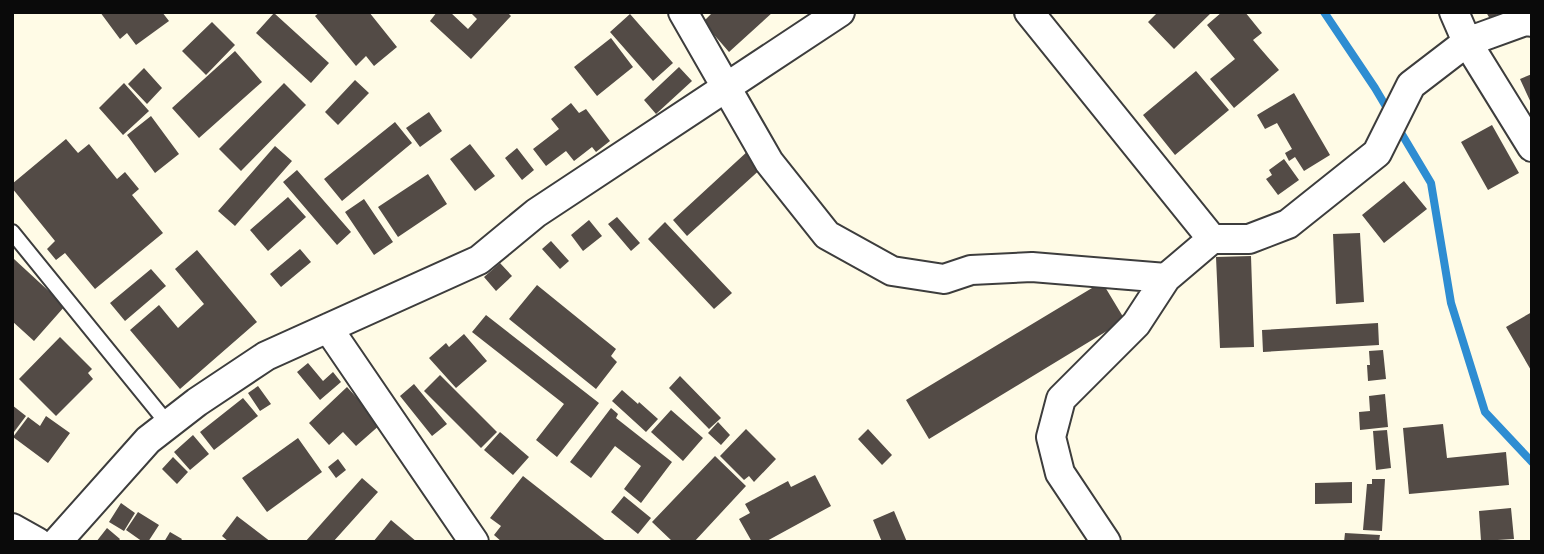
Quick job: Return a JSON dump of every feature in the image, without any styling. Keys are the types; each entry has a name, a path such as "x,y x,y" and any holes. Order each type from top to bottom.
{"street":[{"path":"683,12 769,162 827,235 892,271 944,279 971,270 1032,267 1166,278"},
{"path":"57,542 148,440 197,402 266,356 479,260 536,213 840,12"},
{"path":"1029,12 1212,239"},
{"path":"1454,12 1467,43 1532,147"},
{"path":"1106,542 1060,473 1051,437 1061,399 1136,324 1166,278 1212,239 1249,239 1288,224 1377,153 1411,85 1467,43 1525,21 1532,22"},
{"path":"328,328 474,542"},
{"path":"12,528 37,542"}],"lane":[{"path":"12,232 168,424"}],"building":[{"path":"100,12 162,12 169,21 136,45 127,33 120,39"},
{"path":"320,12 369,12 397,47 374,66 366,56 356,66 315,16"},
{"path":"437,12 450,12 468,29 477,19 470,12 507,12 511,16 471,59 430,21"},
{"path":"713,12 773,12 729,52 703,22"},
{"path":"1158,12 1212,12 1174,49 1148,22"},
{"path":"1222,12 1245,12 1262,33 1253,40 1279,70 1234,108 1210,79 1235,59 1207,25"},
{"path":"1486,12 1501,12 1490,19"},
{"path":"274,13 329,63 311,83 256,33"},
{"path":"630,14 673,63 653,81 610,32"},
{"path":"212,22 235,45 206,75 182,51"},
{"path":"611,38 633,67 597,96 574,67"},
{"path":"235,51 262,82 199,138 172,108"},
{"path":"679,67 692,81 656,114 644,100"},
{"path":"144,68 162,88 147,104 128,84"},
{"path":"1196,71 1229,110 1175,155 1143,115"},
{"path":"1532,74 1532,105 1520,79"},
{"path":"355,80 369,93 338,125 325,112"},
{"path":"124,83 149,111 123,135 99,108"},
{"path":"284,83 306,105 241,171 219,149"},
{"path":"1294,93 1330,155 1304,171 1295,157 1289,161 1285,153 1292,149 1277,123 1265,129 1257,115"},
{"path":"571,103 579,113 586,109 610,141 596,152 592,147 574,161 566,151 546,166 533,149 559,129 551,119"},
{"path":"429,112 442,131 420,147 406,128"},
{"path":"151,116 179,154 155,173 127,135"},
{"path":"395,122 412,143 342,201 324,179"},
{"path":"1492,125 1519,173 1488,190 1461,142"},
{"path":"66,139 78,153 89,144 117,179 125,172 139,189 132,195 163,233 95,289 65,253 56,260 47,249 55,241 12,188 12,184"},
{"path":"470,144 495,176 475,191 450,159"},
{"path":"275,146 292,161 235,226 218,211"},
{"path":"517,148 534,170 522,180 505,158"},
{"path":"749,150 764,166 687,236 673,220"},
{"path":"1284,159 1299,180 1278,195 1266,179 1272,175 1269,170"},
{"path":"297,170 351,232 337,245 283,182"},
{"path":"428,174 447,204 398,237 378,207"},
{"path":"1404,181 1427,209 1384,243 1362,215"},
{"path":"288,197 306,217 268,251 250,230"},
{"path":"364,199 393,242 374,255 345,212"},
{"path":"617,217 640,243 631,251 608,224"},
{"path":"589,220 602,236 583,251 571,235"},
{"path":"665,222 732,293 714,309 648,239"},
{"path":"1360,233 1364,302 1336,304 1333,234"},
{"path":"551,241 569,261 560,269 542,249"},
{"path":"300,249 311,262 281,287 270,274"},
{"path":"197,250 257,322 180,389 130,330 159,305 178,328 204,304 175,269"},
{"path":"1251,256 1254,347 1220,348 1216,257"},
{"path":"14,259 65,306 34,341 12,321"},
{"path":"500,263 512,276 496,291 484,277"},
{"path":"151,269 166,286 125,321 110,303"},
{"path":"1102,282 1125,320 929,439 906,400"},
{"path":"537,285 616,349 611,356 617,362 596,389 509,319"},
{"path":"1532,312 1532,372 1506,327"},
{"path":"486,315 599,403 557,457 536,440 564,404 472,332"},
{"path":"1378,323 1379,345 1263,352 1262,330"},
{"path":"464,334 487,361 456,388 429,358 446,343 449,347"},
{"path":"60,337 92,369 88,373 93,379 56,416 19,379"},
{"path":"1383,350 1386,379 1368,381 1369,351"},
{"path":"308,363 323,381 333,372 341,382 320,400 297,372"},
{"path":"440,375 497,432 481,448 424,391"},
{"path":"680,376 721,418 709,429 669,388"},
{"path":"414,384 447,424 432,436 400,396"},
{"path":"258,386 271,404 260,411 248,393"},
{"path":"347,387 381,424 356,446 343,432 329,445 309,423"},
{"path":"622,390 658,419 646,432 612,401"},
{"path":"1385,394 1388,427 1360,430 1359,412 1370,411 1369,396"},
{"path":"243,398 258,416 214,450 200,432"},
{"path":"12,405 26,416 14,432 12,431"},
{"path":"611,408 618,414 616,418 672,462 641,503 624,489 641,466 615,446 591,478 570,462"},
{"path":"671,410 703,438 683,461 651,432"},
{"path":"46,416 70,433 48,463 13,437 28,417 40,426"},
{"path":"718,422 730,435 721,445 708,433"},
{"path":"1443,424 1447,458 1506,452 1509,485 1409,494 1403,428"},
{"path":"746,429 776,459 754,482 749,476 744,480 720,456"},
{"path":"868,429 892,455 882,465 858,439"},
{"path":"1387,430 1391,468 1376,470 1373,431"},
{"path":"500,432 529,457 513,475 484,450"},
{"path":"193,435 209,454 190,470 174,452"},
{"path":"298,438 322,472 267,512 242,478"},
{"path":"715,456 746,486 694,542 673,542 652,522"},
{"path":"173,457 188,472 177,484 162,469"},
{"path":"338,459 346,470 336,478 328,467"},
{"path":"815,475 831,506 765,542 752,542 739,519 750,513 745,504 788,481 791,487"},
{"path":"523,476 607,542 502,542 494,535 501,526 490,518"},
{"path":"362,478 378,492 333,542 305,542"},
{"path":"1372,479 1385,479 1382,531 1363,530 1367,484 1372,484"},
{"path":"1352,482 1352,503 1315,504 1315,483"},
{"path":"624,496 651,518 638,534 611,512"},
{"path":"121,503 135,513 124,531 109,522"},
{"path":"1511,508 1514,539 1481,541 1479,511"},
{"path":"894,511 907,542 882,542 873,520"},
{"path":"138,512 159,525 148,542 143,542 126,530"},
{"path":"237,516 271,542 229,542 222,536"},
{"path":"391,520 417,542 373,542"},
{"path":"107,528 120,539 118,542 96,542"},
{"path":"170,532 182,539 180,542 164,542"},
{"path":"1345,533 1380,535 1379,542 1344,542"}],"waterway":[{"path":"1324,12 1391,115"},
{"path":"1397,126 1431,183 1451,303 1485,412 1532,462"}]}
